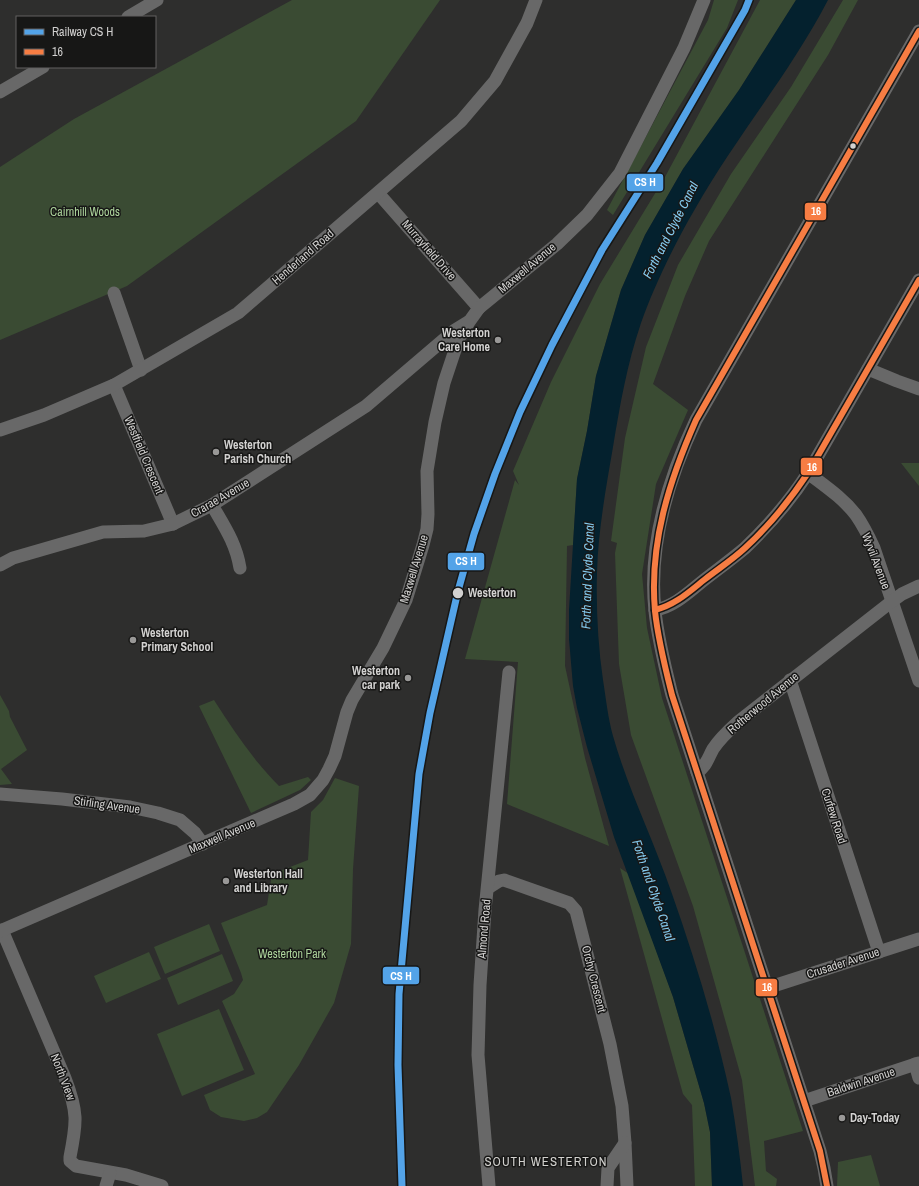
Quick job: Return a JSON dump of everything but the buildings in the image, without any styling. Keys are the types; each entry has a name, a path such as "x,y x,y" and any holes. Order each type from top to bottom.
{"street":[{"path":"130,16 157,0"},
{"name":"Henderland Road","path":"0,430 44,415 114,385 238,313 461,121 496,81 527,23 536,0"},
{"name":"Maxwell Avenue","path":"1,930 305,799 316,789 329,769 335,756 347,712 352,700 383,648 406,600 424,545 428,514 427,471 434,422 444,383 459,338 479,308 557,244 587,215 620,173 684,48 704,0"},
{"path":"827,1186 824,1168 804,1101 672,695 661,650 655,610 654,589 656,556 661,517 670,482 681,451 696,420 919,32"},
{"path":"0,92 41,68"},
{"name":"Murrayfield Drive","path":"378,193 479,308"},
{"path":"655,610 669,606 744,548 774,518 792,497 808,473 919,280"},
{"path":"114,294 141,370"},
{"name":"Crarae Avenue","path":"0,565 13,558 103,532 144,531 173,524 212,505 366,406 455,330 469,322"},
{"path":"868,369 919,389"},
{"name":"Westfield Crescent","path":"114,385 173,524"},
{"name":"Wyvil Avenue","path":"808,473 835,493 856,515 874,548 891,602 919,681"},
{"path":"212,505 233,542 237,551 240,568"},
{"name":"Rotherwood Avenue","path":"697,772 704,767 713,750 725,734 739,721 891,602 902,594 919,586"},
{"name":"Almond Road","path":"489,1186 478,1055 480,985 509,672"},
{"name":"Curfew Road","path":"790,680 879,952"},
{"name":"Stirling Avenue","path":"0,794 54,798 130,807 158,813 180,820 195,833 203,844"},
{"name":"Orchy Crescent","path":"488,888 499,881 504,880 569,903 576,911 610,1044 622,1106 627,1186"},
{"name":"North View","path":"1,930 73,1101 76,1116 70,1161 76,1166 126,1175 162,1186"},
{"name":"Crusader Avenue","path":"767,988 919,939"},
{"path":"917,1064 919,1078"},
{"name":"Baldwin Avenue","path":"804,1101 917,1064"},
{"path":"607,1186 608,1168 625,1143"},
{"path":"106,1186 110,1173"}],"green space":[{"name":"Cairnhill Woods","path":"292,0 440,0 356,121 127,286 0,340 0,167 74,119"},
{"path":"714,0 738,0 727,28 613,215 607,210 708,20"},
{"path":"760,0 796,0 739,90 683,169 645,235 621,290 596,376 577,479 573,545 567,546 565,666 585,758 609,846 507,804 518,662 465,659 515,480 519,485 513,471 551,382 600,284 665,177"},
{"path":"843,0 858,0 828,55 709,241 685,296 653,384 688,410 656,484 642,574 647,628 662,698 803,1131 764,1141 766,1171 777,1179 776,1186 755,1186 742,1080 693,906 631,735 619,664 615,553 617,543 611,541 625,438 646,347 678,265 731,174 791,87"},
{"path":"901,463 919,463 919,486"},
{"path":"0,695 27,750 1,769 12,784 0,785"},
{"path":"214,700 244,745 279,786 308,777 311,780 300,790 251,813 199,706"},
{"name":"Westerton Park","path":"335,778 359,786 353,869 351,944 334,1003 299,1065 267,1112 257,1118 244,1121 221,1117 210,1110 204,1095 255,1074 222,1001 234,994 243,980 221,923 267,905 272,874 308,860 311,812 323,800"},
{"path":"620,868 629,874 673,997 704,1103 710,1132 712,1186 695,1186 692,1105 683,1094"},
{"path":"209,924 220,951 165,974 154,947"},
{"path":"149,952 161,979 106,1003 94,976"},
{"path":"222,954 233,981 178,1005 167,978"},
{"path":"219,1009 244,1070 182,1096 157,1034"},
{"path":"871,1155 880,1186 837,1186 838,1162"}],"water":[{"name":"Forth and Clyde Canal","path":"796,0 828,0 797,53 711,182 695,209 665,265 641,323 624,385 618,416 599,541 597,600 599,640 603,680 611,729 619,756 680,917 712,1020 731,1098 743,1186 712,1186 710,1132 704,1103 673,997 614,837 577,708 573,686 569,639 569,610 577,479 596,376 621,290 645,235 683,169 739,90"}],"transit line":[{"path":"402,1186 398,1065 399,994 419,774 430,713 458,591 474,534 495,474 520,412 552,345 602,250 657,163 745,10 749,0"},
{"name":"16","path":"827,1186 820,1151 672,695 656,622 654,586 655,561 663,513 677,466 696,420 919,31"},
{"name":"16","path":"655,610 669,605 681,598 735,557 771,522 808,473 919,280"}],"place":[{"name":"Westerton Care Home","path":"498,340"},
{"name":"Westerton Parish Church","path":"216,452"},
{"name":"Westerton","path":"458,593"},
{"name":"Westerton Primary School","path":"133,640"},
{"name":"Westerton car park","path":"408,678"},
{"name":"Westerton Hall and Library","path":"226,881"},
{"name":"Day-Today","path":"842,1118"}],"district":[{"name":"SOUTH WESTERTON","path":"546,1161"}]}
